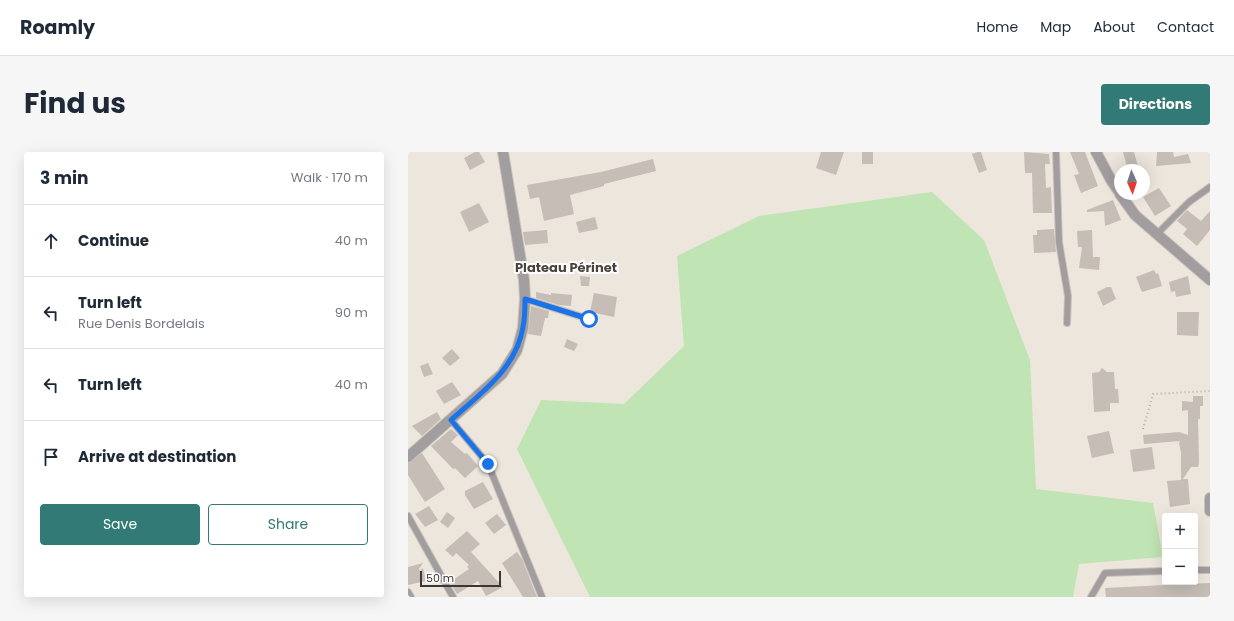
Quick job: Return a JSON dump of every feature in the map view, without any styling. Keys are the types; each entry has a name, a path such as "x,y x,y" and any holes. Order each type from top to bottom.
{"street":[{"path":"408,457 502,374 517,350 523,328 525,299 524,280 503,152"},
{"path":"1096,152 1114,185"},
{"path":"1124,200 1135,215 1156,235 1205,274 1210,280"},
{"path":"1210,498 1210,511"}],"lane":[{"path":"1056,152 1060,242 1068,299 1067,323"},
{"path":"1156,235 1189,202 1210,187"},
{"path":"525,299 589,319"},
{"path":"451,420 488,464 542,597"},
{"path":"408,516 453,597"},
{"path":"1198,570 1210,570"},
{"path":"1091,597 1105,573 1162,571"},
{"path":"408,592 411,597"}],"path":[{"path":"1143,429 1153,394 1210,391"}],"green space":[{"path":"932,192 984,240 1030,360 1036,489 1153,503 1162,557 1079,564 1073,597 590,597 517,449 541,400 624,404 684,346 677,256 759,216"}],"building":[{"path":"475,152 479,152 485,162 470,170 464,158"},
{"path":"821,152 844,152 836,175 816,168"},
{"path":"862,152 873,152 873,164 862,164"},
{"path":"981,152 987,170 979,173 972,154"},
{"path":"1024,152 1049,154 1050,164 1045,164 1046,188 1051,187 1052,213 1033,213 1032,173 1025,173"},
{"path":"1070,152 1085,152 1098,186 1081,193 1074,175 1079,174"},
{"path":"1123,152 1134,152 1137,164 1126,164"},
{"path":"1157,152 1173,152 1174,157 1188,154 1191,163 1156,166"},
{"path":"653,159 656,171 604,184 604,186 570,195 574,214 544,221 539,197 530,199 527,185 601,172"},
{"path":"1159,188 1171,206 1155,216 1145,200 1150,200 1150,193"},
{"path":"1113,200 1121,220 1105,226 1104,211 1087,212 1087,210"},
{"path":"479,203 489,222 469,232 460,212"},
{"path":"1187,210 1201,221 1210,211 1210,230 1197,246 1183,234 1187,229 1177,221"},
{"path":"595,217 598,229 579,233 576,222"},
{"path":"1054,229 1056,252 1034,253 1033,235 1037,235 1037,230"},
{"path":"547,230 548,243 525,245 523,232"},
{"path":"1092,230 1093,257 1100,257 1099,270 1079,268 1082,247 1078,247 1077,231"},
{"path":"1154,270 1156,274 1158,273 1162,286 1142,292 1136,277"},
{"path":"580,276 590,277 589,286 581,286"},
{"path":"1188,276 1191,294 1176,297 1175,291 1171,292 1169,282"},
{"path":"1107,287 1111,287 1116,299 1103,306 1097,292"},
{"path":"536,292 551,295 551,293 572,295 571,306 559,305 536,298"},
{"path":"594,293 617,297 614,317 590,312"},
{"path":"531,306 549,311 548,318 545,318 541,336 528,334"},
{"path":"1177,312 1199,312 1198,336 1177,335"},
{"path":"567,339 578,344 574,351 564,347"},
{"path":"452,349 460,358 450,366 442,358"},
{"path":"428,363 433,374 424,377 420,366"},
{"path":"1102,368 1107,372 1114,372 1115,389 1118,389 1119,403 1110,403 1110,411 1094,412 1092,373 1099,372"},
{"path":"452,382 461,395 444,404 436,391"},
{"path":"1193,396 1203,396 1203,406 1200,406 1200,419 1198,419 1198,467 1191,467 1183,479 1188,479 1190,504 1170,507 1167,481 1181,480 1180,441 1144,444 1143,435 1179,432 1188,435 1188,410 1182,411 1182,401 1193,402"},
{"path":"437,412 441,419 422,436 412,426"},
{"path":"451,429 458,435 451,442 465,454 467,453 478,466 465,478 455,468 453,469 431,446"},
{"path":"1109,431 1114,453 1092,458 1087,436"},
{"path":"1152,447 1155,469 1133,472 1130,450"},
{"path":"422,453 445,489 425,502 408,475 408,463"},
{"path":"483,482 493,499 474,509 465,495 465,491"},
{"path":"429,506 438,520 425,527 415,514"},
{"path":"447,512 455,518 448,528 440,522"},
{"path":"497,514 506,525 494,534 485,523"},
{"path":"467,531 480,544 471,552 503,587 486,596 478,581 457,594 450,582 469,569 467,567 469,565 456,553 453,557 445,550"},
{"path":"517,552 522,559 537,597 523,597 502,563"},
{"path":"423,563 419,569 420,571 423,568 426,581 408,585 408,567"},
{"path":"1210,583 1210,597 1106,597 1105,588 1198,585 1198,584"}],"district":[{"name":"Plateau Périnet","path":"566,267"}],"route":[{"path":"488,464 451,420 502,374 517,350 523,328 525,299 589,319"}]}
